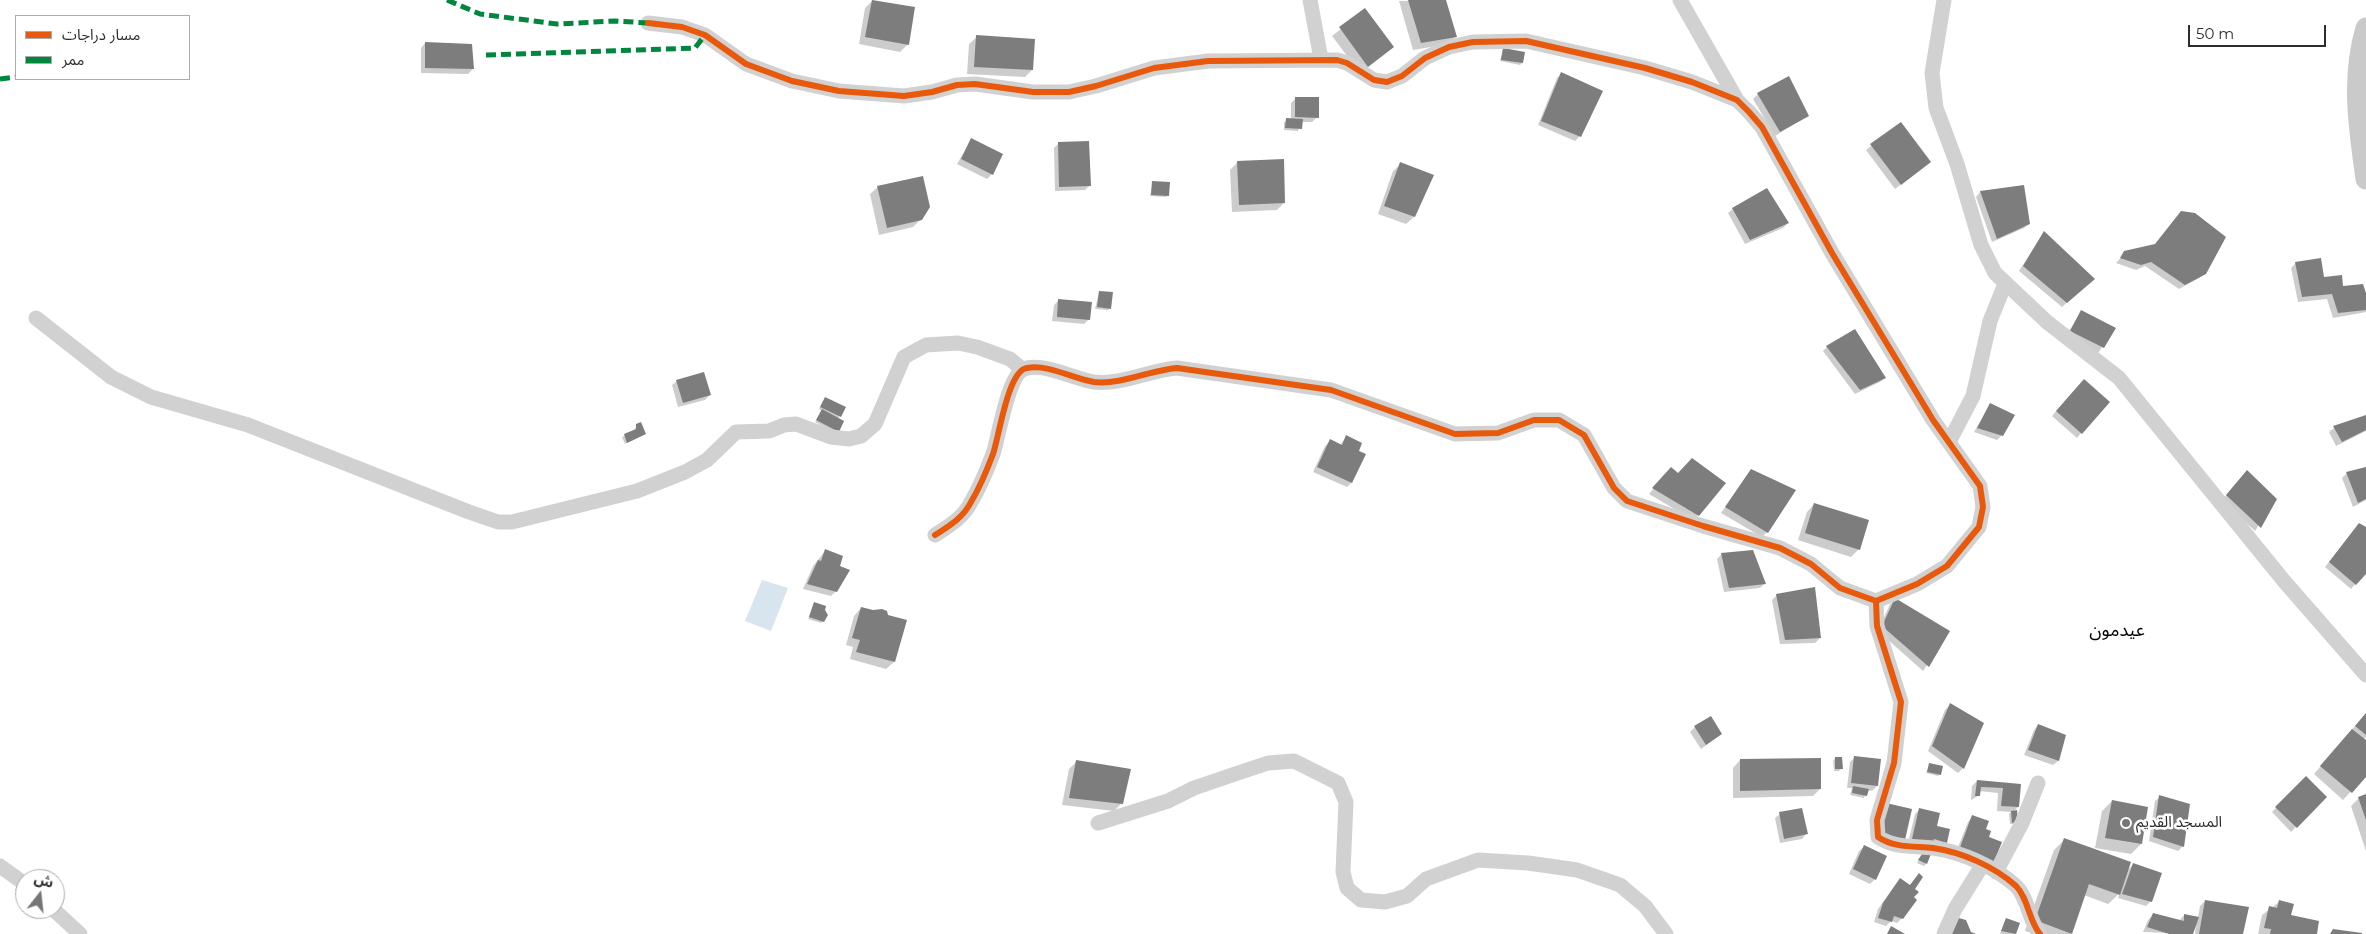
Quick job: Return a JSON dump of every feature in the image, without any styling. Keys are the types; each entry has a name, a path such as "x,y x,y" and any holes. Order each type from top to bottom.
{"street":[{"path":"1310,0 1321,60"},
{"path":"935,535 950,526 971,503 993,452 1012,384 1022,370 1028,368 1044,369 1095,382 1128,379 1166,369 1204,371 1259,381 1331,390 1455,434 1498,433 1534,420 1551,418 1559,420 1584,435 1614,488 1627,500 1703,526 1780,548 1811,564 1840,588 1876,601 1917,584 1947,566 1979,527 1983,507 1980,486 1933,420 1832,254 1762,127 1737,100 1680,0"},
{"path":"1944,0 1932,73 1936,108 1957,164 1981,245 1987,259 2005,284 2047,322 2119,378 2278,574 2366,675"},
{"path":"648,23 682,27 705,35 753,67 813,87 904,96 932,92 957,84 975,84 1033,92 1069,92 1177,63 1208,60 1291,62 1321,60 1347,63 1374,80 1387,82 1402,76 1425,58 1449,47 1481,41 1526,41 1645,68 1692,82 1737,100"},
{"path":"2366,28 2357,77 2359,129 2366,179"},
{"path":"1950,442 1972,396 1990,321 2005,284"},
{"path":"36,318 111,377 151,397 248,425 469,512 505,522 657,484 685,472 713,456 736,432 769,431 784,425 796,424 831,436 849,439 860,436 875,424 904,357 926,345 958,343 976,347 1010,358 1022,370"},
{"path":"1876,601 1877,626 1901,702 1894,763 1877,820 1878,837 1884,842 1900,846 1935,848 1954,853 1989,868 2018,887 2031,922 2040,934"},
{"path":"1098,822 1168,801 1194,788 1238,772 1268,763 1294,761 1338,783 1346,802 1343,872 1348,888 1361,900 1385,902 1407,896 1426,879 1478,860 1528,863 1577,870 1620,885 1645,906 1666,934"},
{"path":"1944,934 1954,909 1989,868 2022,823 2038,783"},
{"path":"0,866 15,877"},
{"path":"64,919 80,934"}],"shaded area":[{"path":"762,580 788,588 771,631 745,621"}],"building":[{"path":"872,0 915,7 909,45 865,37"},
{"path":"1408,0 1446,0 1457,37 1421,43"},
{"path":"1365,8 1394,47 1368,67 1339,27"},
{"path":"976,35 1035,39 1033,70 974,67"},
{"path":"425,42 472,44 474,69 425,68"},
{"path":"1503,48 1525,52 1523,63 1501,60"},
{"path":"1561,72 1603,91 1581,137 1541,121"},
{"path":"1789,76 1809,116 1780,132 1757,93"},
{"path":"1295,97 1319,97 1319,118 1295,117"},
{"path":"1286,118 1303,119 1302,129 1285,128"},
{"path":"1901,122 1931,162 1901,185 1870,144"},
{"path":"971,138 1003,154 993,175 961,159"},
{"path":"1089,141 1091,186 1059,187 1058,142"},
{"path":"1284,159 1285,203 1239,205 1237,161"},
{"path":"1400,162 1434,175 1415,217 1384,206"},
{"path":"923,176 930,207 922,220 887,228 877,186"},
{"path":"1152,181 1170,182 1169,196 1151,195"},
{"path":"2024,185 2030,224 1997,239 1980,191"},
{"path":"1767,188 1789,223 1750,240 1732,208"},
{"path":"2181,211 2195,213 2226,237 2206,274 2185,285 2151,262 2141,265 2120,258 2124,251 2155,244"},
{"path":"2044,231 2095,279 2067,303 2023,266"},
{"path":"2321,258 2324,277 2342,275 2343,286 2363,284 2366,293 2366,310 2338,313 2332,294 2302,297 2295,262"},
{"path":"1099,291 1113,292 1111,309 1097,307"},
{"path":"1058,299 1092,302 1090,320 1057,317"},
{"path":"2081,310 2116,328 2104,348 2070,331"},
{"path":"1855,329 1886,378 1860,390 1826,346"},
{"path":"704,372 711,395 683,403 676,380"},
{"path":"2084,379 2110,402 2082,434 2056,411"},
{"path":"825,397 846,407 841,417 820,407"},
{"path":"1990,403 2015,415 2003,436 1977,428"},
{"path":"822,409 844,421 839,432 816,420"},
{"path":"2366,415 2366,430 2342,442 2333,426"},
{"path":"641,422 646,434 627,443 624,434 636,429 636,424"},
{"path":"1346,435 1362,443 1359,451 1366,454 1352,483 1317,467 1330,439 1342,445"},
{"path":"1692,458 1726,483 1699,516 1652,488 1671,467 1678,473"},
{"path":"2366,467 2366,499 2358,503 2346,472"},
{"path":"1751,469 1796,490 1768,533 1725,507"},
{"path":"2247,470 2277,499 2261,528 2226,495"},
{"path":"1814,503 1869,520 1860,550 1805,533"},
{"path":"2359,523 2366,527 2366,574 2356,585 2329,562"},
{"path":"825,549 843,556 840,566 850,570 837,592 807,584 818,560 821,561"},
{"path":"1753,550 1766,584 1729,588 1721,553"},
{"path":"1815,587 1821,638 1785,640 1776,594"},
{"path":"1895,598 1950,631 1929,667 1882,626"},
{"path":"814,602 826,606 825,610 828,615 824,622 809,617"},
{"path":"861,607 873,610 882,609 887,611 888,615 907,620 895,662 856,652 860,640 852,638"},
{"path":"1950,703 1984,723 1964,769 1932,746"},
{"path":"2366,713 2366,735 2355,726"},
{"path":"1711,716 1722,734 1706,745 1694,726"},
{"path":"2038,724 2066,735 2059,761 2028,750"},
{"path":"2352,729 2366,740 2366,777 2352,793 2320,766"},
{"path":"1854,756 1881,759 1878,786 1851,783"},
{"path":"1835,757 1842,757 1843,769 1835,769"},
{"path":"1821,758 1821,789 1740,791 1740,759"},
{"path":"1076,760 1131,769 1123,804 1069,798"},
{"path":"1929,763 1943,766 1941,775 1927,772"},
{"path":"2306,776 2327,797 2297,828 2275,807"},
{"path":"1977,780 2021,784 2019,807 2001,806 2003,788 1981,787 1980,796 1975,796"},
{"path":"1853,786 1869,789 1867,796 1852,793"},
{"path":"2366,794 2366,820 2358,797"},
{"path":"2159,795 2190,804 2184,847 2153,837"},
{"name":"المسجد القديم","path":"2112,800 2148,807 2142,844 2105,838"},
{"path":"1886,803 1912,809 1905,840 1880,835"},
{"path":"1802,808 1808,834 1784,839 1779,812"},
{"path":"1919,808 1940,813 1937,826 1950,829 1947,843 1934,839 1933,844 1912,839"},
{"path":"2017,810 2018,822 2012,823 2011,811"},
{"path":"1972,815 1989,821 1986,829 1991,831 1989,837 2002,842 1994,862 1959,850"},
{"path":"2064,838 2131,862 2120,895 2089,884 2072,934 2035,920"},
{"path":"1864,845 1887,856 1876,880 1853,869"},
{"path":"1924,851 1931,854 1927,864 1918,860"},
{"path":"2133,863 2162,873 2152,902 2122,894"},
{"path":"1919,873 1923,877 1915,889 1919,892 1914,897 1917,900 1903,919 1894,916 1892,922 1878,918 1883,903 1900,878 1910,885"},
{"path":"2205,900 2249,907 2243,934 2199,934"},
{"path":"2279,900 2294,904 2291,915 2319,921 2317,934 2270,934 2271,929 2264,928 2269,906 2277,908"},
{"path":"2153,913 2184,921 2184,914 2199,917 2193,934 2169,934 2147,927"},
{"path":"1955,917 1966,920 1971,932 1976,934 1950,934"},
{"path":"2006,918 2020,923 2016,934 2001,931"},
{"path":"1891,926 1905,934 1887,934"},
{"path":"2333,929 2362,933 2362,934 2330,934"}],"marked path":[{"path":"447,0 480,14 557,24 615,21 648,23"},
{"path":"486,55 695,48 705,35"},
{"path":"0,79 15,77"}],"cycle path":[{"path":"648,23 682,27 705,35 746,64 792,81 839,91 904,96 932,92 957,85 975,84 1033,92 1069,92 1096,86 1154,68 1208,61 1337,60 1347,63 1374,80 1387,82 1402,76 1425,58 1449,47 1473,42 1526,41 1645,68 1692,82 1737,100 1762,127 1832,253 1933,420 1980,486 1983,507 1979,527 1947,566 1917,584 1876,601 1877,626 1901,702 1894,763 1877,820 1878,837 1897,845 1944,850 1977,861 1988,867 2008,879 2020,891 2033,923 2040,934"},
{"path":"935,535 960,517 968,508 993,454 1009,392 1020,372 1027,368 1044,368 1094,382 1104,382 1177,368 1331,390 1455,434 1498,433 1534,420 1559,420 1584,435 1614,488 1627,501 1703,526 1780,548 1811,564 1840,588 1876,601"}],"place":[{"name":"المسجد القديم","path":"2126,823"}],"district":[{"name":"عيدمون","path":"2117,631"}]}
